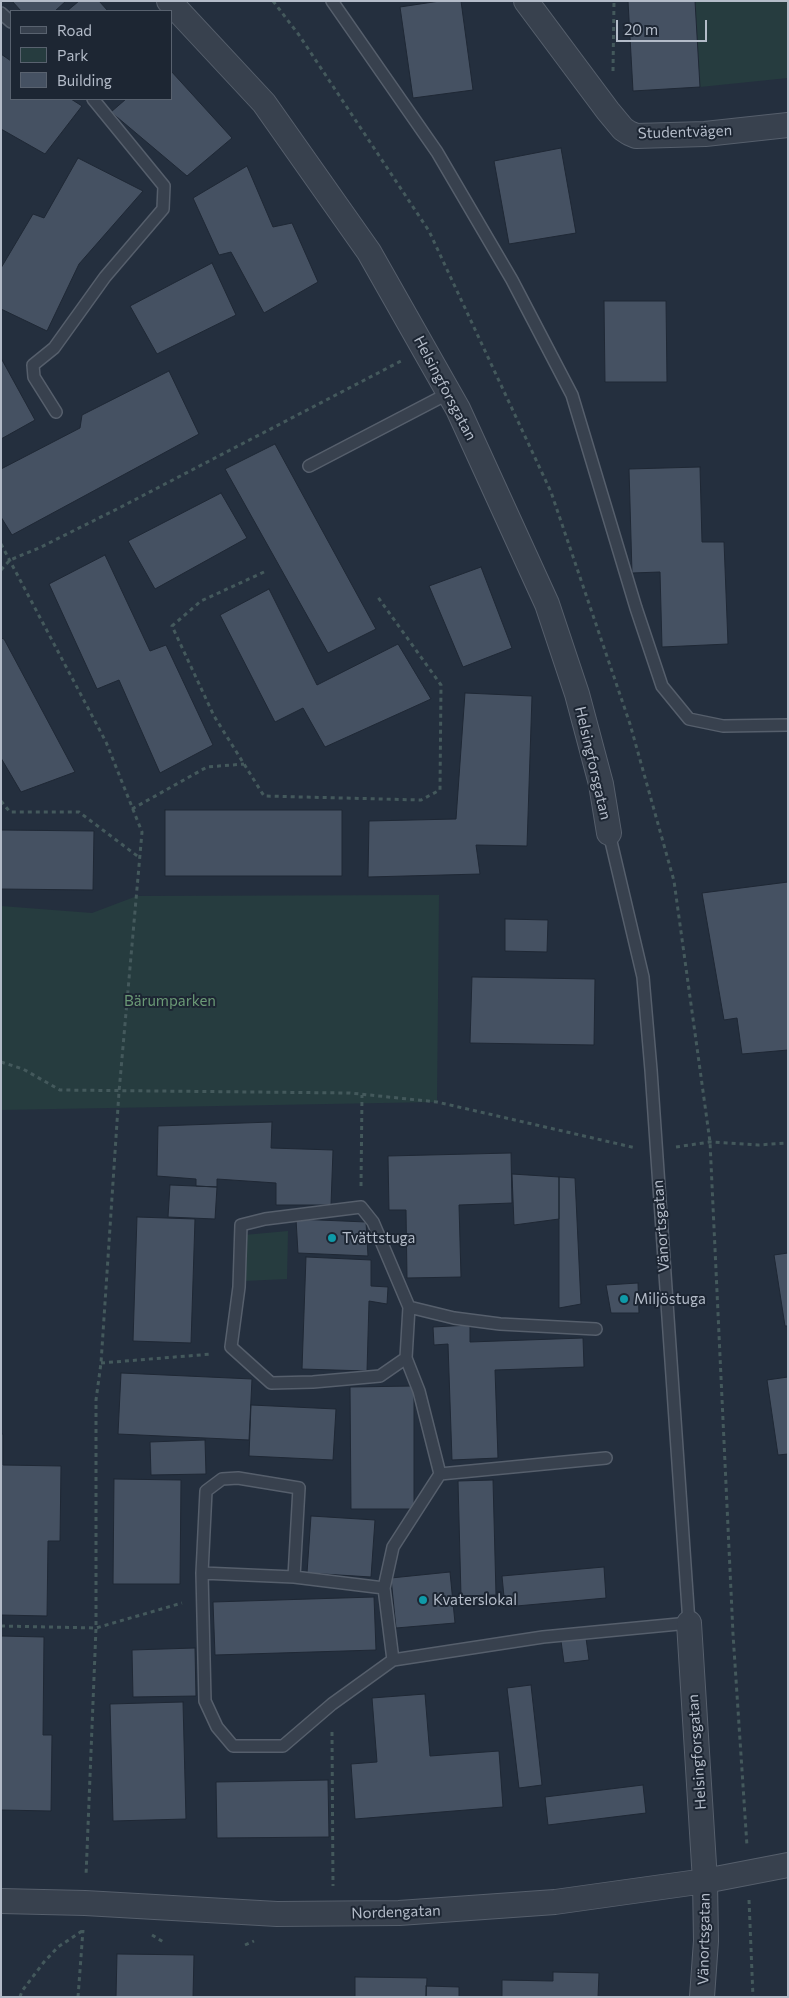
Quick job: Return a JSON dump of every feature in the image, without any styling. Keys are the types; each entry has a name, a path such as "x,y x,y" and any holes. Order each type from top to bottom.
{"street":[{"name":"Helsingforsgatan","path":"169,1 264,103 369,252 450,393 547,604 577,694 601,784 609,833"},
{"name":"Studentvägen","path":"526,1 608,111 623,129 629,133 636,136 705,134 788,125"},
{"name":"Helsingforsgatan","path":"689,1623 705,1881"},
{"name":"Nordengatan","path":"1,1901 85,1903 277,1914 399,1913 555,1902 705,1881 788,1865"},
{"name":"Vänortsgatan","path":"702,1997 706,1941 705,1881"}],"lane":[{"path":"332,1 437,152 512,280 572,395 636,608 662,686 689,718 722,726 788,725"},
{"path":"56,412 34,377 33,365 54,348 105,277 163,209 164,186 94,100"},
{"path":"309,466 450,393"},
{"name":"Vänortsgatan","path":"609,833 643,977 689,1623"},
{"path":"393,1660 384,1588 393,1547 440,1474 419,1391 406,1358 410,1307 372,1222 361,1207 265,1219 241,1225 240,1287 231,1347 272,1384 380,1376 406,1358"},
{"path":"410,1307 454,1318 500,1324 596,1329"},
{"path":"440,1474 606,1458"},
{"path":"294,1577 298,1488 238,1478 222,1479 206,1491 202,1574 205,1701 217,1727 232,1746 283,1746 332,1704 393,1660 543,1637 689,1623"},
{"path":"202,1574 294,1577 384,1588"}],"path":[{"path":"613,80 614,1"},
{"path":"1,570 10,560 39,548 119,508 408,357"},
{"path":"1,544 106,742 142,832 119,1092 96,1400 96,1628 85,1903 78,1997"},
{"path":"264,572 200,601 172,626 214,716 264,796 421,800 440,790 441,685 377,596"},
{"path":"132,809 207,767 244,764"},
{"path":"1,801 10,812 78,812 140,858"},
{"path":"1,1062 23,1069 60,1090 362,1095 437,1102 638,1149 656,1150 710,1142 758,1145 788,1143"},
{"path":"361,1207 362,1095"},
{"path":"100,1363 208,1356 231,1347"},
{"path":"1,1626 96,1628 204,1597"},
{"path":"332,1704 333,1890"},
{"path":"77,1876 96,1877"},
{"path":"20,1997 22,1991 48,1957 58,1947 83,1930"}],"green space":[{"path":"695,1 788,1 788,78 700,87"},
{"name":"Bärumparken","path":"439,895 437,1102 1,1110 1,906 92,913 137,896"},
{"path":"288,1231 287,1279 244,1281 244,1235"}],"building":[{"path":"12,1 66,1 56,10 20,10"},
{"path":"79,1 99,1 107,10 68,10"},
{"path":"440,1 461,1 473,90 413,98 400,7"},
{"path":"628,1 695,1 700,87 633,91"},
{"path":"1,54 10,60 10,100 73,100 82,106 45,154 1,129"},
{"path":"172,72 232,138 187,176 111,112 125,100 172,100"},
{"path":"561,148 576,233 509,244 494,161"},
{"path":"78,158 143,191 79,264 47,331 1,309 1,268 33,214 44,218"},
{"path":"247,166 273,227 292,223 318,282 264,313 231,252 219,255 193,198"},
{"path":"212,263 236,315 157,354 130,306"},
{"path":"604,301 666,301 667,382 605,382"},
{"path":"1,358 35,420 1,439"},
{"path":"169,371 199,434 12,535 1,517 1,469 80,428 82,415"},
{"path":"275,444 376,629 328,653 225,469"},
{"path":"700,467 702,542 724,542 728,644 662,647 660,572 632,573 629,469"},
{"path":"221,493 247,538 155,589 128,541"},
{"path":"105,555 150,651 166,645 213,745 160,773 119,680 97,689 49,584"},
{"path":"481,567 512,648 463,667 429,586"},
{"path":"269,589 317,685 398,644 431,699 325,747 303,708 275,722 220,615"},
{"path":"1,638 4,639 75,772 21,792 1,758"},
{"path":"465,693 532,696 527,846 476,845 480,874 368,877 369,821 456,819"},
{"path":"165,810 342,810 342,876 165,876"},
{"path":"1,830 94,831 93,890 1,889"},
{"path":"788,882 788,1050 742,1054 737,1018 724,1020 702,893"},
{"path":"505,919 548,920 547,952 505,951"},
{"path":"472,977 595,979 594,1045 470,1043"},
{"path":"272,1122 271,1148 333,1150 331,1205 276,1205 276,1183 217,1179 217,1187 196,1186 196,1179 157,1176 158,1126"},
{"path":"511,1153 512,1203 459,1205 461,1277 407,1278 406,1210 389,1210 388,1156"},
{"path":"512,1174 559,1177 559,1219 514,1225"},
{"path":"559,1177 575,1178 581,1304 559,1308"},
{"path":"170,1185 217,1187 215,1219 168,1217"},
{"path":"137,1217 195,1219 191,1343 133,1341"},
{"name":"Tvättstuga","path":"296,1219 366,1222 368,1256 298,1253"},
{"path":"788,1253 788,1326 785,1326 774,1255"},
{"path":"306,1257 371,1260 371,1286 388,1287 387,1304 369,1301 367,1371 302,1369"},
{"name":"Miljöstuga","path":"638,1283 639,1313 611,1313 606,1285"},
{"path":"470,1325 470,1342 583,1338 584,1367 495,1370 498,1458 452,1460 448,1344 434,1345 433,1327"},
{"path":"121,1373 252,1379 249,1440 118,1434"},
{"path":"788,1377 788,1454 778,1455 767,1380"},
{"path":"414,1386 414,1509 351,1509 350,1387"},
{"path":"251,1405 336,1409 333,1460 249,1456"},
{"path":"1,1434 3,1434 3,1465 61,1466 60,1541 48,1541 47,1616 1,1615"},
{"path":"205,1440 206,1474 151,1475 150,1442"},
{"path":"114,1479 181,1480 180,1584 113,1584"},
{"path":"493,1480 496,1595 461,1596 458,1481"},
{"path":"311,1516 375,1520 371,1577 307,1573"},
{"path":"604,1567 606,1598 505,1607 502,1576"},
{"name":"Kvaterslokal","path":"450,1572 455,1623 396,1628 391,1578"},
{"path":"374,1597 376,1650 215,1655 213,1602"},
{"path":"1,1636 44,1637 43,1735 52,1735 51,1811 1,1810"},
{"path":"586,1638 589,1660 564,1663 561,1641"},
{"path":"195,1648 196,1696 133,1697 132,1650"},
{"path":"531,1685 542,1785 519,1788 507,1688"},
{"path":"425,1694 430,1756 499,1751 503,1807 355,1819 351,1764 377,1762 372,1698"},
{"path":"183,1702 186,1819 113,1821 110,1704"},
{"path":"328,1780 329,1837 217,1838 216,1782"},
{"path":"643,1785 646,1813 548,1825 545,1797"},
{"path":"117,1954 194,1955 193,1997 116,1997"},
{"path":"553,1972 599,1973 598,1997 502,1997 502,1980 553,1981"},
{"path":"355,1977 427,1978 426,1997 355,1997"},
{"path":"426,1986 459,1987 459,1997 426,1997"}],"place":[{"name":"Tvättstuga","path":"332,1238"},
{"name":"Miljöstuga","path":"624,1299"},
{"name":"Kvaterslokal","path":"423,1600"}]}
